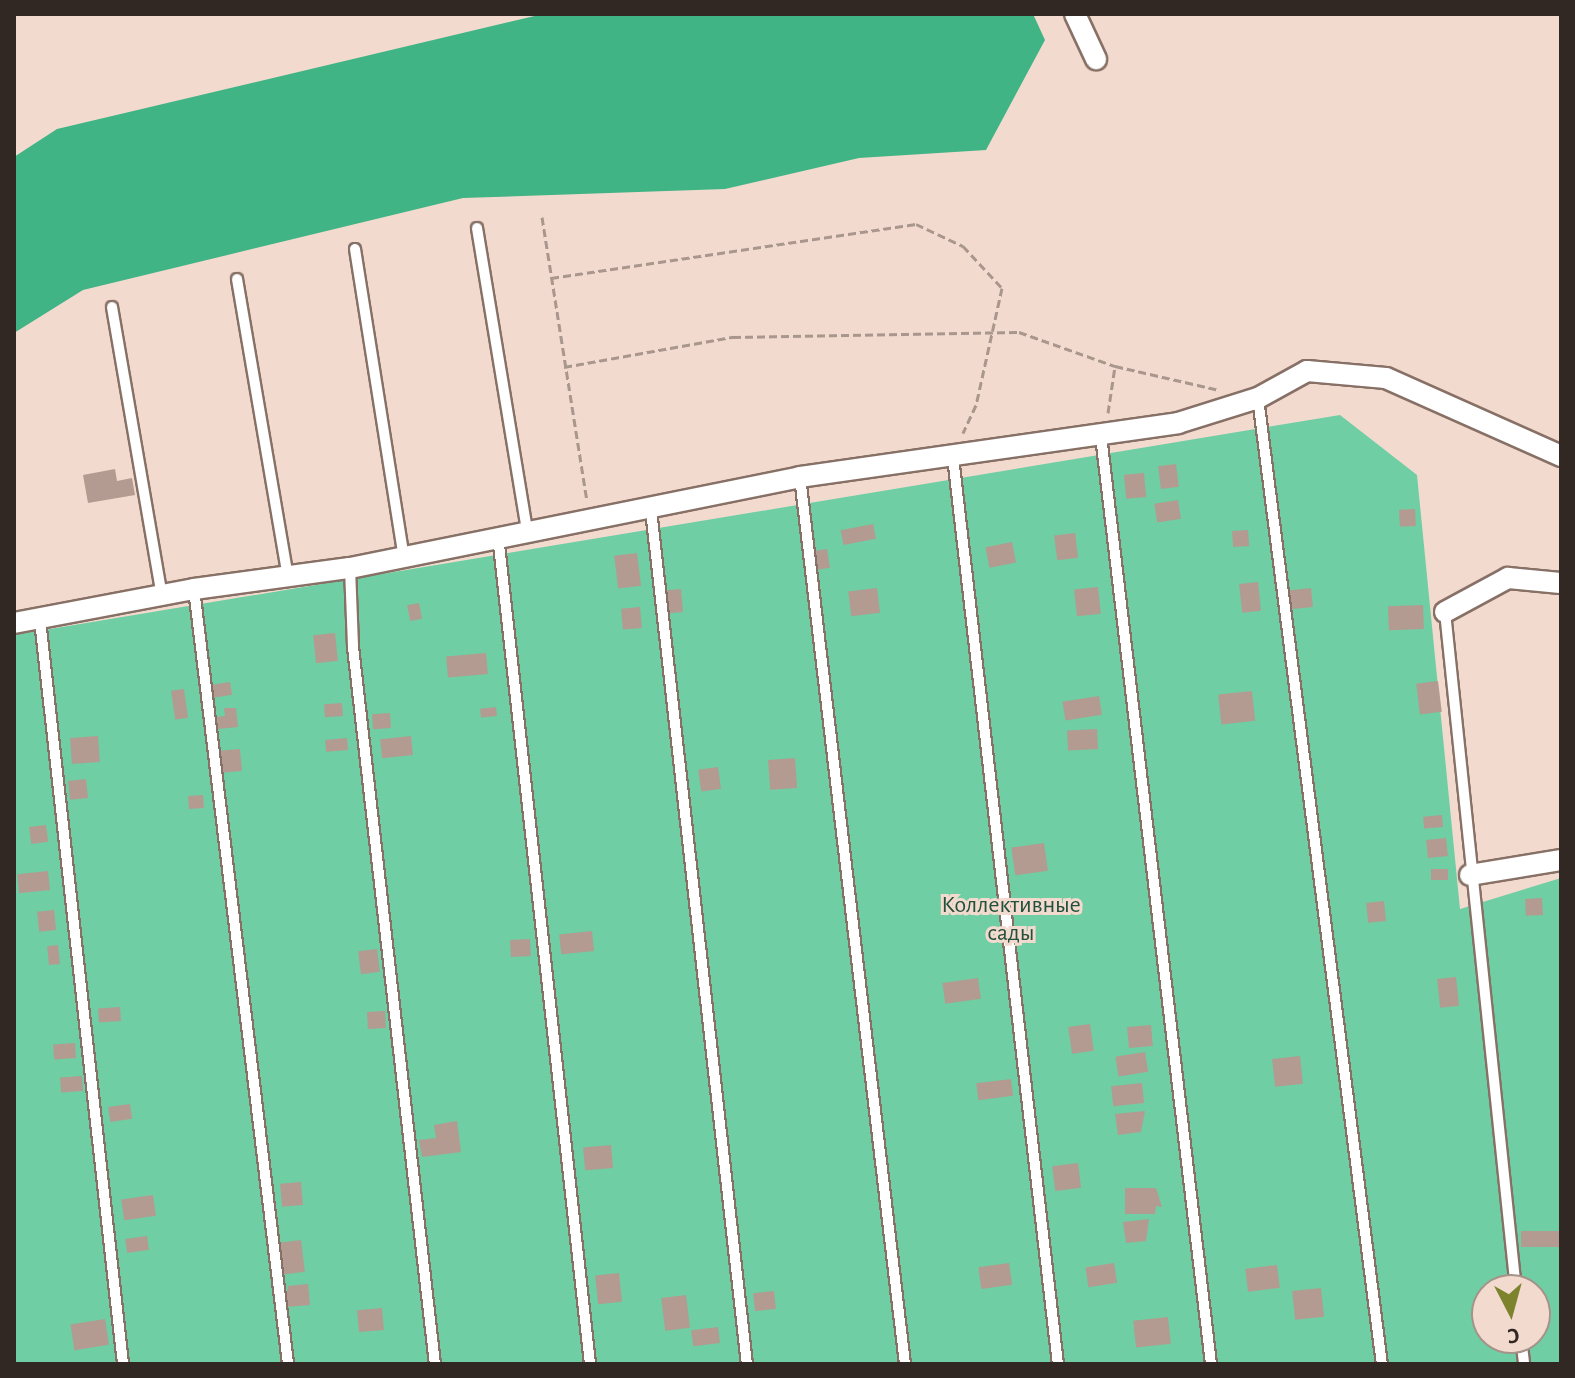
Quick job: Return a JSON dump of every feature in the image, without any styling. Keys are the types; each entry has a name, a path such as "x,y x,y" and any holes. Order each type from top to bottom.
{"street":[{"path":"1075,14 1096,59"},
{"path":"14,623 194,589 350,568 498,536 651,510 800,477 1178,423 1258,398 1307,371 1386,378 1561,456"},
{"path":"1445,612 1508,578 1561,583"},
{"path":"1470,875 1561,860"}],"lane":[{"path":"477,228 527,531"},
{"path":"355,249 404,557"},
{"path":"237,279 288,577"},
{"path":"112,307 162,595"},
{"path":"1258,398 1382,1364"},
{"path":"1101,436 1211,1364"},
{"path":"953,457 1058,1364"},
{"path":"800,477 905,1364"},
{"path":"651,510 747,1364"},
{"path":"498,536 590,1364"},
{"path":"350,568 358,694 435,1364"},
{"path":"194,589 288,1364"},
{"path":"1445,612 1470,875 1514,1274"},
{"path":"40,620 123,1364"}],"path":[{"path":"542,217 590,520"},
{"path":"551,278 916,224 963,246 1002,288 976,405 953,457"},
{"path":"564,367 733,337 1019,332 1115,366 1258,398"},
{"path":"1101,436 1115,391 1115,366"}],"green space":[{"path":"543,14 1033,14 1045,40 986,150 859,158 725,189 463,198 83,290 14,333 14,157 57,129"},
{"name":"Коллективные сады","path":"1340,415 1417,475 1460,909 1561,878 1561,1364 14,1364 14,635"}],"building":[{"path":"1176,464 1179,487 1161,489 1158,466"},
{"path":"115,469 117,481 132,478 135,495 88,503 83,475"},
{"path":"1144,473 1146,497 1126,499 1124,475"},
{"path":"1178,500 1181,519 1157,523 1154,504"},
{"path":"1415,509 1416,526 1400,527 1399,510"},
{"path":"873,524 876,539 843,545 841,530"},
{"path":"1248,530 1249,546 1233,547 1232,531"},
{"path":"1075,533 1078,558 1057,560 1054,536"},
{"path":"1012,542 1016,563 990,568 985,547"},
{"path":"827,549 830,568 815,570 812,551"},
{"path":"637,553 641,586 618,589 614,556"},
{"path":"1258,582 1261,611 1242,613 1239,584"},
{"path":"1098,587 1101,614 1077,616 1074,590"},
{"path":"877,588 880,613 851,616 848,592"},
{"path":"1311,588 1313,607 1290,609 1288,590"},
{"path":"681,589 683,612 666,613 664,590"},
{"path":"419,603 422,619 410,621 407,605"},
{"path":"1423,605 1424,629 1389,630 1388,606"},
{"path":"640,607 642,628 623,630 621,609"},
{"path":"335,633 338,661 316,663 313,635"},
{"path":"486,653 488,674 448,677 446,656"},
{"path":"1438,681 1442,712 1420,714 1416,684"},
{"path":"230,682 232,695 213,698 211,685"},
{"path":"184,689 188,718 175,720 171,691"},
{"path":"1252,691 1255,721 1221,724 1218,695"},
{"path":"1099,696 1102,715 1065,721 1062,702"},
{"path":"342,703 343,716 325,717 324,704"},
{"path":"496,707 497,716 481,718 480,709"},
{"path":"224,708 236,708 238,727 218,729 217,717 225,716"},
{"path":"390,713 391,728 373,729 372,714"},
{"path":"1097,729 1098,749 1068,751 1067,731"},
{"path":"98,736 100,762 72,764 70,738"},
{"path":"411,736 413,755 382,758 380,739"},
{"path":"347,738 348,750 326,752 325,740"},
{"path":"240,749 242,771 218,773 216,751"},
{"path":"795,758 797,788 770,790 768,760"},
{"path":"718,767 721,789 701,792 698,770"},
{"path":"86,779 88,798 70,800 68,781"},
{"path":"203,795 204,808 189,809 188,796"},
{"path":"1442,815 1443,827 1424,829 1423,817"},
{"path":"46,825 48,842 31,844 29,827"},
{"path":"1446,838 1448,856 1428,858 1426,840"},
{"path":"1044,843 1048,871 1015,875 1011,848"},
{"path":"1431,869 1448,869 1448,880 1431,880"},
{"path":"48,871 50,890 19,893 17,874"},
{"path":"1542,898 1543,915 1526,916 1525,899"},
{"path":"1384,901 1386,921 1368,923 1366,903"},
{"path":"54,910 56,930 39,932 37,912"},
{"path":"592,931 594,951 561,954 559,934"},
{"path":"530,939 531,956 511,957 510,940"},
{"path":"58,945 60,964 49,965 47,946"},
{"path":"377,949 380,972 361,974 358,951"},
{"path":"1456,977 1459,1006 1440,1008 1437,979"},
{"path":"978,978 981,999 945,1004 942,983"},
{"path":"120,1007 121,1021 99,1023 98,1009"},
{"path":"385,1011 386,1028 368,1029 367,1012"},
{"path":"1090,1024 1094,1051 1072,1054 1068,1027"},
{"path":"1151,1025 1153,1046 1129,1048 1127,1027"},
{"path":"75,1043 76,1058 54,1059 53,1045"},
{"path":"1145,1052 1148,1072 1118,1076 1115,1057"},
{"path":"1300,1056 1303,1084 1275,1087 1272,1059"},
{"path":"82,1076 83,1091 61,1092 60,1078"},
{"path":"1011,1079 1013,1096 978,1100 976,1083"},
{"path":"1142,1083 1144,1103 1113,1106 1111,1086"},
{"path":"130,1104 132,1119 110,1122 108,1107"},
{"path":"1145,1111 1141,1132 1118,1135 1115,1114"},
{"path":"457,1121 461,1152 422,1157 419,1140 436,1138 434,1125"},
{"path":"611,1145 613,1168 585,1170 583,1147"},
{"path":"1078,1163 1081,1188 1055,1191 1052,1166"},
{"path":"301,1182 303,1205 282,1207 280,1184"},
{"path":"1125,1188 1156,1188 1162,1207 1156,1206 1155,1214 1125,1214"},
{"path":"153,1195 156,1216 124,1220 121,1199"},
{"path":"1149,1219 1146,1241 1126,1243 1123,1222"},
{"path":"1521,1231 1561,1231 1561,1247 1521,1247"},
{"path":"147,1236 149,1250 127,1253 125,1239"},
{"path":"301,1240 305,1272 283,1274 279,1243"},
{"path":"1009,1263 1012,1285 981,1289 978,1267"},
{"path":"1114,1263 1117,1283 1088,1287 1085,1268"},
{"path":"1277,1265 1280,1288 1248,1292 1245,1269"},
{"path":"619,1273 622,1302 598,1304 595,1276"},
{"path":"308,1284 310,1305 285,1307 288,1286"},
{"path":"1321,1288 1324,1317 1295,1320 1292,1291"},
{"path":"774,1291 776,1309 755,1311 753,1293"},
{"path":"686,1295 690,1328 665,1331 661,1298"},
{"path":"382,1308 384,1330 359,1332 357,1310"},
{"path":"1168,1317 1171,1344 1136,1348 1133,1321"},
{"path":"105,1319 109,1345 74,1350 70,1324"},
{"path":"718,1327 720,1343 693,1346 691,1330"}]}
